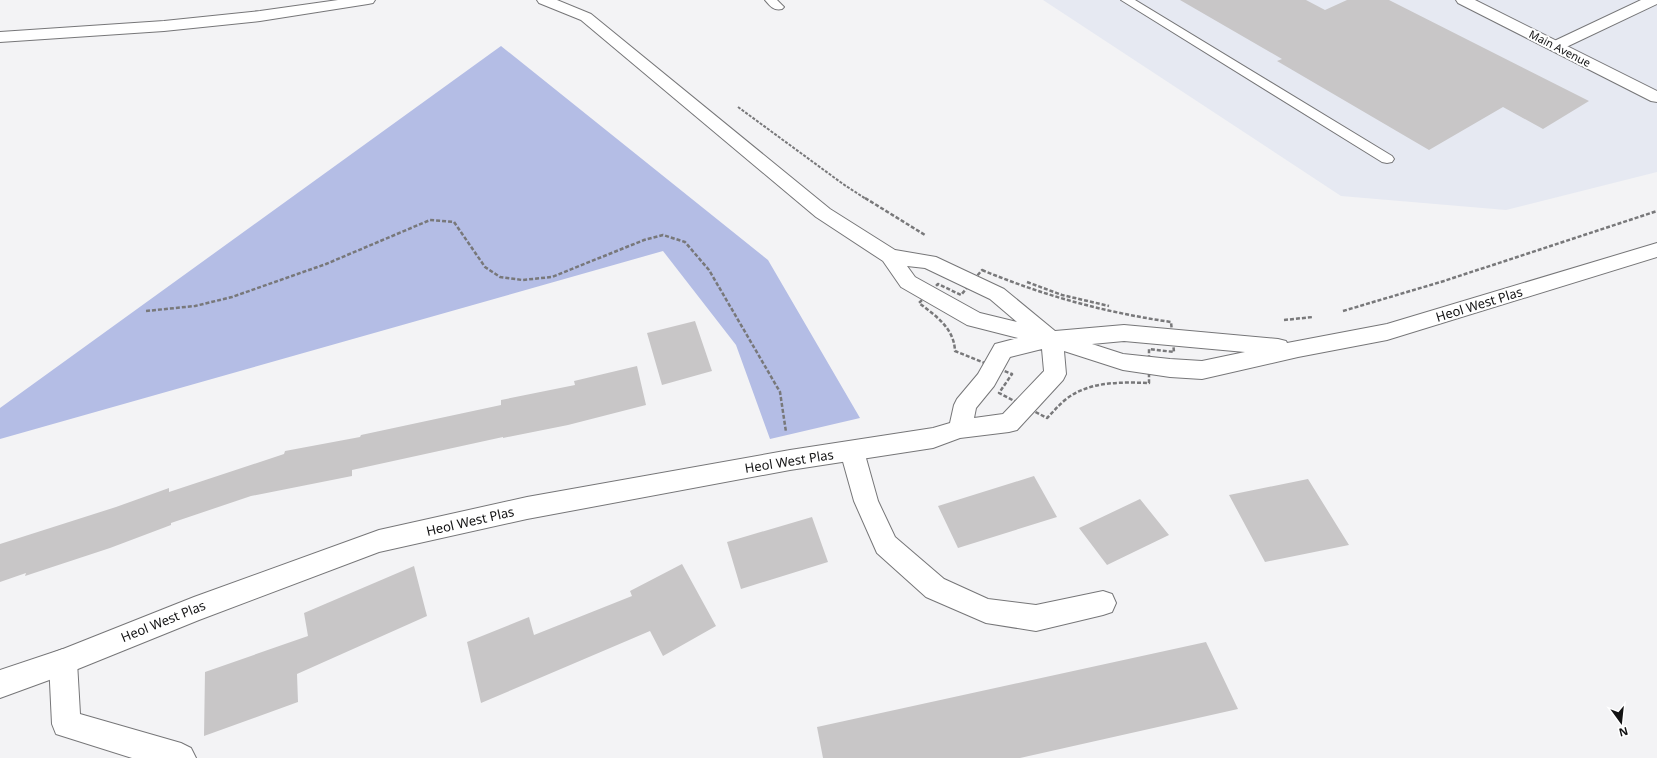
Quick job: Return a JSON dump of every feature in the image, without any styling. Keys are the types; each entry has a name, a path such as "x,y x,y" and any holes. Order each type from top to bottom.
{"street":[{"path":"0,37 164,26 260,16 368,0"},
{"path":"544,0 586,17 823,213 890,256 908,282 974,319 1052,339"},
{"path":"583,0 586,17"},
{"name":"Main Avenue","path":"1463,0 1657,97"},
{"path":"1556,46 1653,0"},
{"name":"Heol West Plas","path":"1052,339 1123,362 1170,368 1202,370 1298,349 1387,332 1657,250"},
{"path":"890,256 929,262 997,294 1052,339"},
{"name":"Heol West Plas","path":"960,428 965,405 986,380 1003,350 1052,339 1124,333 1298,349"},
{"name":"Heol West Plas","path":"0,684 63,662 194,608 379,542 527,508 790,460 933,438 960,428 1009,423 1055,374 1052,339"},
{"path":"852,451 866,501 886,545 935,588 986,611 1036,618 1103,604"},
{"path":"63,662 66,724 181,758"}],"lane":[{"path":"1127,0 1387,159"}],"path":[{"path":"734,104 843,184 929,238"},
{"path":"1338,313 1444,281 1657,211"},
{"path":"146,311 196,306 232,297 326,264 430,220 454,222 485,267 500,277 522,280 552,278 644,240 663,235 685,242 709,270 763,360 780,392 790,460"},
{"path":"1026,282 1062,295 1115,307"},
{"path":"1137,312 1168,318"},
{"path":"1278,320 1315,317"}],"shaded area":[{"path":"1043,0 1657,0 1657,172 1506,210 1341,196"},
{"path":"501,46 768,260 860,418 770,439 736,345 663,251 0,439 0,408"}],"building":[{"path":"1180,0 1306,0 1325,10 1347,0 1389,0 1589,101 1543,129 1503,107 1429,150 1277,61 1282,59"},
{"path":"695,321 712,371 662,385 647,333"},
{"path":"637,366 646,405 568,425 503,437 352,470 352,476 251,496 171,523 171,525 110,548 25,576 26,573 0,582 0,544 116,507 169,488 169,492 284,454 285,451 360,437 361,435 501,405 501,400 575,385 574,381"},
{"path":"1034,476 1057,517 958,548 938,506"},
{"path":"1308,479 1349,545 1265,562 1229,495"},
{"path":"1140,499 1169,535 1107,565 1079,528"},
{"path":"812,517 828,562 741,589 727,542"},
{"path":"682,564 716,626 663,656 650,631 481,703 467,642 529,617 534,635 632,596 630,591"},
{"path":"414,566 427,616 297,674 298,702 204,736 205,672 308,636 304,613"},
{"path":"1206,642 1238,709 1020,758 823,758 817,727"}]}
